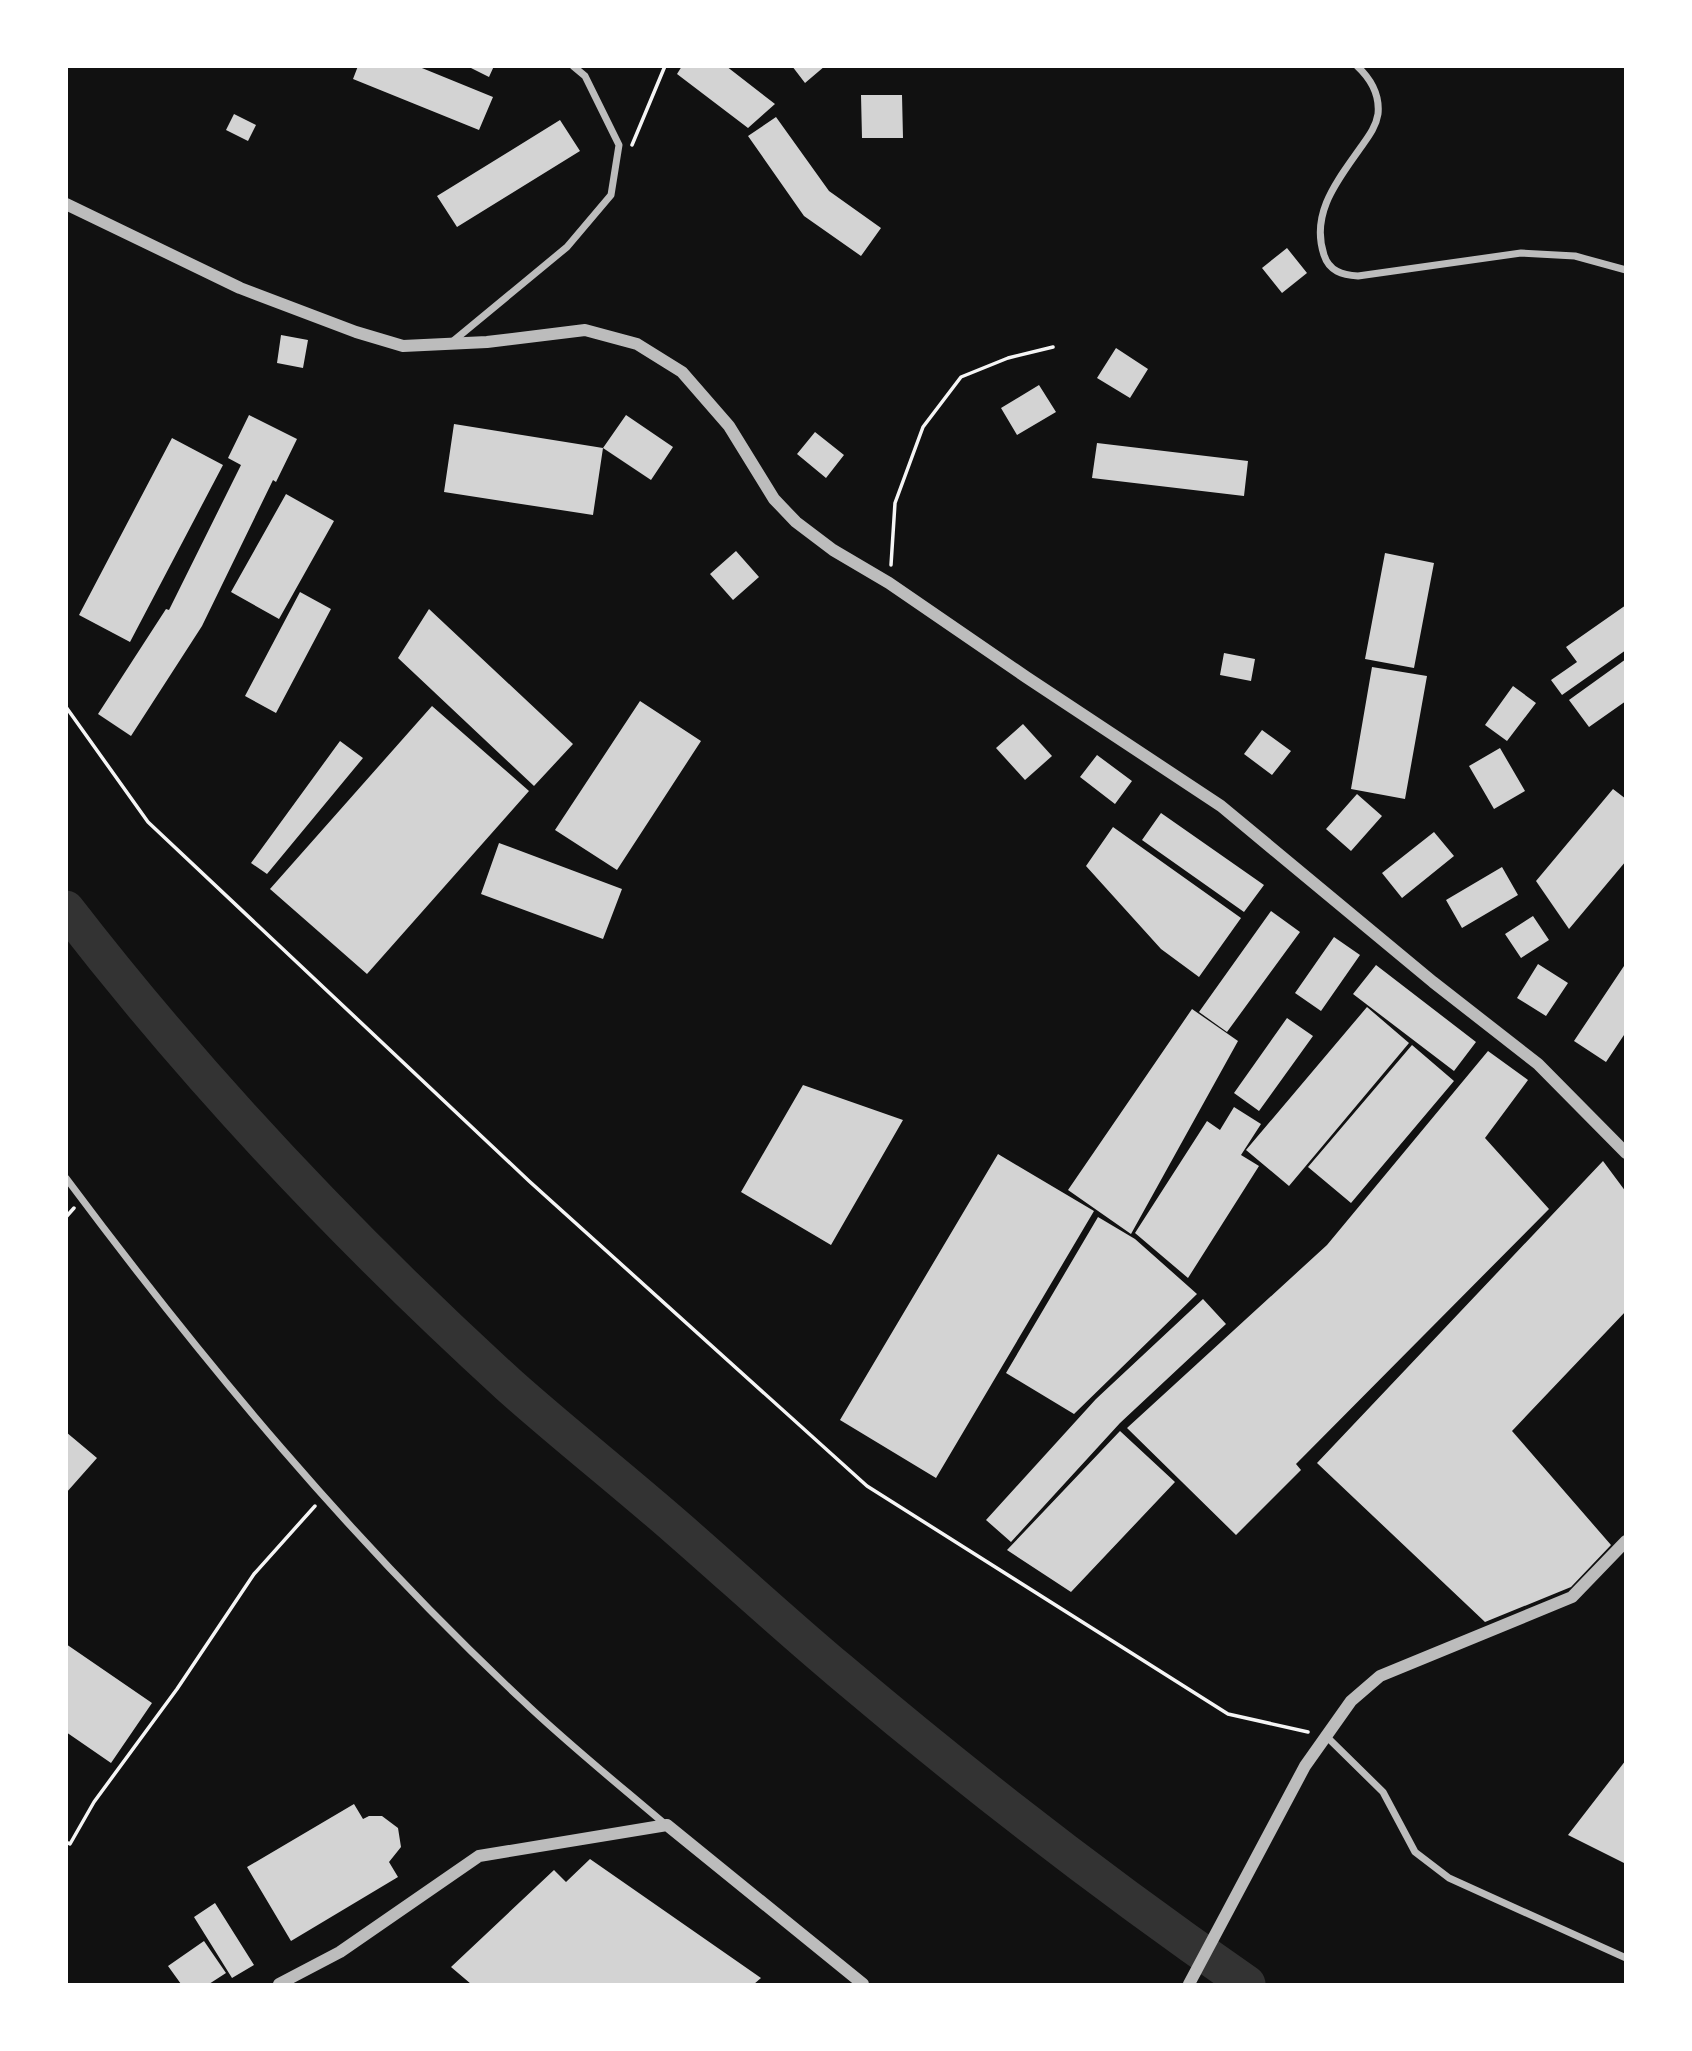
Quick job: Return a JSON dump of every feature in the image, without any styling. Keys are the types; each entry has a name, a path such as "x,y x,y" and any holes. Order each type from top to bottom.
{"street":[{"path":"449,344 567,247 611,195 619,145 585,76 573,66"},
{"path":"1357,66 1368,76 1375,88 1378,116 1373,128 1332,189 1324,207 1320,222 1323,251 1326,262 1335,271 1358,276 1521,253 1575,256 1626,270"},
{"path":"66,204 240,288 404,346 487,342 584,330 637,344 681,372 729,426 774,499 796,522 833,550 890,583 1221,806 1433,982 1538,1064 1626,1153"},
{"path":"66,1178 268,1435 323,1497 467,1648 585,1757 863,1984"},
{"path":"1189,1984 1305,1766 1351,1701 1380,1676 1572,1597 1626,1541"},
{"path":"1326,1736 1383,1792 1415,1852 1449,1878 1626,1958"},
{"path":"279,1984 340,1952 480,1856 667,1825"}],"path":[{"path":"630,149 666,66"},
{"path":"890,583 895,503 923,427 961,377 1008,358 1053,347"},
{"path":"66,707 148,822 529,1181 867,1486 1227,1714 1326,1736"},
{"path":"66,1842 70,1844 94,1802 177,1689 254,1574 323,1497"}],"building":[{"path":"358,66 417,66 493,97 479,130 353,79"},
{"path":"467,66 494,66 489,77"},
{"path":"682,66 726,66 775,104 748,128 677,74"},
{"path":"792,66 825,66 805,83"},
{"path":"861,95 902,95 903,138 862,138"},
{"path":"234,114 256,125 248,141 226,130"},
{"path":"776,117 829,191 881,228 861,256 804,216 748,136"},
{"path":"560,120 580,151 457,227 437,196"},
{"path":"1287,248 1307,273 1282,293 1262,268"},
{"path":"281,335 308,340 303,368 277,363"},
{"path":"1116,348 1148,369 1130,398 1097,378"},
{"path":"1039,385 1056,412 1017,435 1001,408"},
{"path":"249,415 297,439 276,482 273,480 202,626 131,736 98,714 166,609 169,610 241,465 228,458"},
{"path":"626,415 673,447 651,480 603,448"},
{"path":"454,424 603,448 593,515 444,492"},
{"path":"815,432 844,455 826,478 797,454"},
{"path":"172,438 223,465 130,642 79,615"},
{"path":"1097,443 1248,461 1244,496 1092,478"},
{"path":"286,494 334,521 279,619 231,592"},
{"path":"736,551 759,577 733,600 710,574"},
{"path":"1385,553 1434,563 1414,668 1365,659"},
{"path":"300,592 331,609 276,713 245,696"},
{"path":"1626,605 1626,650 1562,695 1551,680 1577,662 1566,647"},
{"path":"429,609 573,744 534,786 398,658"},
{"path":"1224,653 1255,659 1251,681 1220,675"},
{"path":"1626,659 1626,701 1589,727 1569,700"},
{"path":"1372,667 1427,676 1405,799 1351,789"},
{"path":"1513,686 1536,703 1507,741 1485,725"},
{"path":"640,701 701,741 617,870 555,830"},
{"path":"432,706 529,791 367,974 270,889"},
{"path":"1023,724 1052,756 1025,780 996,748"},
{"path":"1262,730 1291,751 1272,775 1244,754"},
{"path":"340,741 363,758 267,874 251,863"},
{"path":"1500,748 1525,791 1494,809 1469,766"},
{"path":"1097,755 1132,781 1115,804 1080,777"},
{"path":"1613,789 1626,799 1626,861 1569,929 1536,881"},
{"path":"1357,794 1382,816 1351,851 1326,829"},
{"path":"1161,813 1264,885 1244,912 1142,840"},
{"path":"1113,827 1241,918 1199,977 1161,949 1086,866"},
{"path":"1434,832 1454,856 1402,898 1382,873"},
{"path":"499,843 622,889 603,939 481,894"},
{"path":"1502,867 1518,895 1462,928 1446,900"},
{"path":"1271,911 1300,932 1227,1032 1199,1012"},
{"path":"1533,916 1549,940 1521,958 1505,934"},
{"path":"1334,937 1360,955 1321,1011 1295,993"},
{"path":"1626,963 1626,1032 1606,1062 1574,1041"},
{"path":"1538,964 1568,983 1546,1016 1517,998"},
{"path":"1376,965 1476,1042 1454,1071 1353,994"},
{"path":"1367,1007 1409,1043 1289,1186 1246,1150"},
{"path":"1192,1009 1238,1041 1131,1234 1068,1190"},
{"path":"1287,1018 1313,1036 1259,1111 1234,1093"},
{"path":"1412,1045 1454,1081 1351,1203 1308,1167"},
{"path":"1488,1051 1528,1080 1485,1138 1549,1209 1296,1464 1301,1470 1236,1535 1127,1428 1327,1245"},
{"path":"803,1085 903,1120 831,1245 741,1192"},
{"path":"1234,1107 1261,1124 1241,1155 1259,1166 1188,1278 1135,1233 1207,1121 1220,1130"},
{"path":"998,1154 1094,1211 936,1478 840,1420"},
{"path":"1603,1161 1626,1192 1626,1311 1512,1431 1611,1545 1571,1587 1485,1622 1317,1463"},
{"path":"1098,1217 1135,1239 1197,1294 1074,1414 1006,1373"},
{"path":"1203,1299 1226,1324 1120,1423 1011,1542 986,1520 1096,1399"},
{"path":"1120,1431 1175,1482 1071,1592 1007,1550"},
{"path":"66,1432 97,1458 66,1493"},
{"path":"66,1644 152,1703 111,1763 66,1732"},
{"path":"1626,1760 1626,1864 1568,1835"},
{"path":"354,1804 363,1819 382,1816 398,1828 401,1847 389,1862 398,1877 291,1941 247,1867"},
{"path":"590,1859 761,1978 754,1984 471,1984 451,1967 554,1870 566,1882"},
{"path":"215,1903 254,1965 232,1978 194,1917"},
{"path":"204,1941 226,1973 209,1984 181,1984 168,1966"}],"waterway":[{"path":"66,909 169,1036 278,1157 392,1274 510,1386 938,1752 1090,1871 1247,1984"}]}
